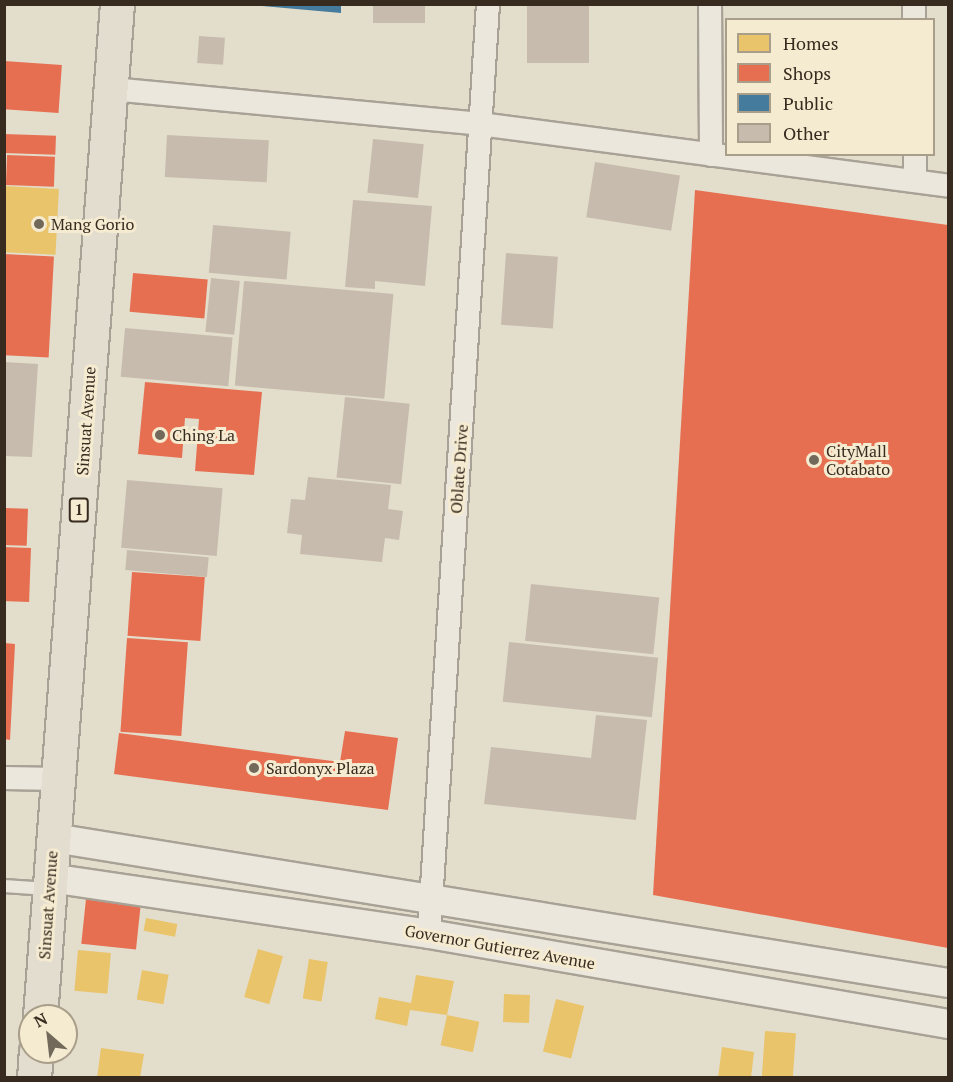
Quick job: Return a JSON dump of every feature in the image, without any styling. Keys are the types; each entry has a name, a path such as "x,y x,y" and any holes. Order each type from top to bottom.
{"main road":[{"name":"Sinsuat Avenue","path":"41,1004 117,4"}],"street":[{"name":"Oblate Drive","path":"429,934 488,4"},
{"path":"710,4 711,155"},
{"path":"112,89 480,124 948,186"},
{"path":"915,156 915,181"},
{"path":"4,778 58,779"},
{"name":"Governor Gutierrez Avenue","path":"54,838 948,983"},
{"name":"Governor Gutierrez Avenue","path":"49,883 429,934 948,1024"}],"lane":[{"path":"4,886 49,883"}],"building: Homes":[{"path":"4,186 59,189 55,255 4,252"},
{"path":"146,918 177,924 175,937 144,931"},
{"path":"258,949 283,956 269,1004 244,997"},
{"path":"78,950 111,953 107,994 74,991"},
{"path":"309,959 328,962 322,1001 303,999"},
{"path":"142,970 169,975 163,1004 137,1000"},
{"path":"416,975 454,981 447,1015 410,1010 407,1026 375,1019 379,997 411,1003"},
{"path":"504,994 530,995 529,1023 503,1022"},
{"path":"556,999 584,1006 571,1058 543,1051"},
{"path":"447,1015 479,1022 473,1052 441,1045"},
{"path":"765,1031 796,1033 793,1078 762,1078"},
{"path":"722,1047 754,1052 751,1078 718,1078"},
{"path":"101,1048 144,1054 140,1078 97,1078"}],"building: Shops":[{"path":"4,61 62,65 59,113 4,109"},
{"path":"4,134 56,136 55,155 4,153"},
{"path":"7,155 55,157 54,187 6,185"},
{"name":"CityMall Cotabato","path":"695,190 948,225 948,948 653,895"},
{"path":"4,254 54,257 49,357 4,355"},
{"path":"133,273 208,280 204,318 130,312"},
{"path":"145,382 262,392 254,475 195,471 199,419 185,418 182,458 138,454"},
{"path":"4,508 28,509 27,546 4,545"},
{"path":"4,547 31,548 29,602 4,601"},
{"path":"132,572 205,577 200,641 128,636"},
{"path":"127,638 188,642 181,736 120,732"},
{"path":"4,643 15,644 10,740 4,739"},
{"name":"Sardonyx Plaza","path":"345,731 398,738 388,810 114,774 119,733 340,762"},
{"path":"86,899 141,905 136,950 81,944"}],"building: Public":[{"path":"241,4 341,4 341,13"}],"building: Other":[{"path":"373,4 425,4 425,23 373,23"},
{"path":"527,4 589,4 589,63 527,63"},
{"path":"199,36 225,38 223,65 197,63"},
{"path":"167,135 269,140 267,182 165,177"},
{"path":"373,139 424,144 418,198 367,193"},
{"path":"595,162 680,175 671,231 586,217"},
{"path":"353,200 432,206 425,286 375,281 375,289 345,287"},
{"path":"213,225 291,232 287,280 209,273"},
{"path":"506,253 558,257 553,328 501,325"},
{"path":"211,278 240,281 234,335 205,332"},
{"path":"244,281 393,294 384,399 235,386"},
{"path":"125,328 233,337 228,386 121,377"},
{"path":"4,362 38,364 32,457 4,456"},
{"path":"345,397 410,404 401,484 337,478"},
{"path":"308,477 391,485 388,509 403,511 399,540 385,538 382,562 300,554 302,535 287,533 291,499 305,500"},
{"path":"127,480 223,488 217,556 121,548"},
{"path":"127,550 209,557 207,577 125,570"},
{"path":"531,584 659,597 653,654 525,641"},
{"path":"509,642 658,658 652,717 503,702"},
{"path":"596,715 647,720 636,820 484,804 491,747 591,758"}],"place":[{"name":"Mang Gorio","path":"39,224"},
{"name":"Ching La","path":"160,435"},
{"name":"CityMall Cotabato","path":"814,460"},
{"name":"Sardonyx Plaza","path":"254,768"}]}
